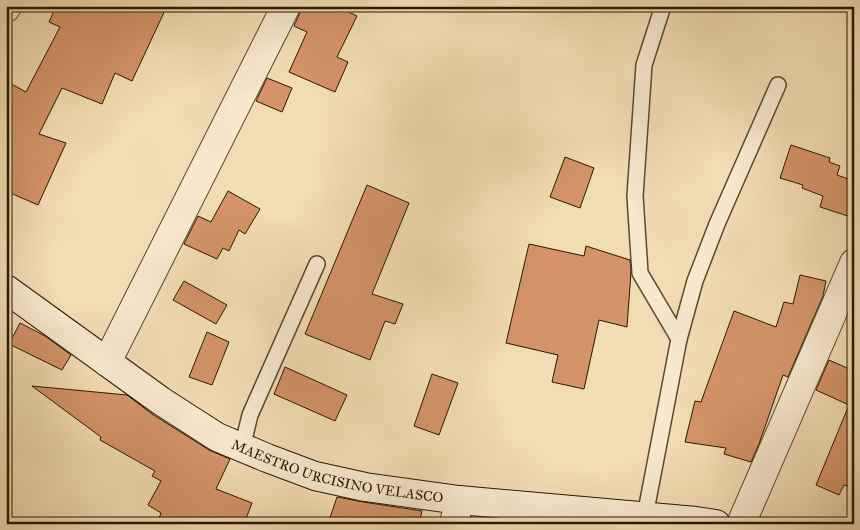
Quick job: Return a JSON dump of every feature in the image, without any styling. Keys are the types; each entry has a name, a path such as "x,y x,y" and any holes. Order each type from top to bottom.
{"street":[{"path":"107,362 286,6"},
{"path":"741,524 854,264"},
{"name":"MAESTRO URCISINO VELASCO","path":"6,289 161,401 217,437 314,476 366,487 456,512 645,516 716,524"}],"lane":[{"path":"663,6 644,65 635,196 640,273 679,339"},
{"path":"645,516 679,339 696,281 717,224 778,85"},
{"path":"242,448 250,415 317,264"}],"building":[{"path":"56,6 167,6 132,81 115,73 102,104 62,88 39,134 66,143 38,205 6,191 6,81 26,92 60,27 49,22"},
{"path":"303,6 336,6 357,16 337,57 348,62 335,92 289,72 307,32 294,26"},
{"path":"267,78 292,88 282,112 256,101"},
{"path":"791,145 830,158 829,162 840,166 837,175 854,181 854,218 820,207 823,196 802,188 803,185 780,178"},
{"path":"565,157 594,168 580,208 550,197"},
{"path":"367,185 409,203 372,294 403,304 395,324 385,321 370,360 305,334"},
{"path":"228,191 260,209 245,234 239,230 229,251 223,248 217,259 184,244 198,216 211,222"},
{"path":"529,244 584,256 586,246 630,260 631,272 627,327 599,320 584,389 552,382 558,355 506,343"},
{"path":"800,275 826,281 823,296 788,377 783,375 751,462 724,454 726,448 685,442 695,401 701,402 734,311 776,327 784,302 793,304"},
{"path":"184,281 227,305 216,324 173,300"},
{"path":"20,323 45,336 71,355 62,370 9,344"},
{"path":"207,332 229,342 212,385 189,377"},
{"path":"829,360 854,371 854,488 844,485 839,495 816,485 849,405 816,390"},
{"path":"285,367 347,395 335,421 274,394"},
{"path":"432,374 458,383 439,435 414,426"},
{"path":"32,386 127,395 152,414 209,450 230,459 216,489 252,503 244,524 157,524 161,513 148,505 161,481 152,476 155,471 100,440 101,437"},
{"path":"337,497 422,511 419,524 328,524"}]}
